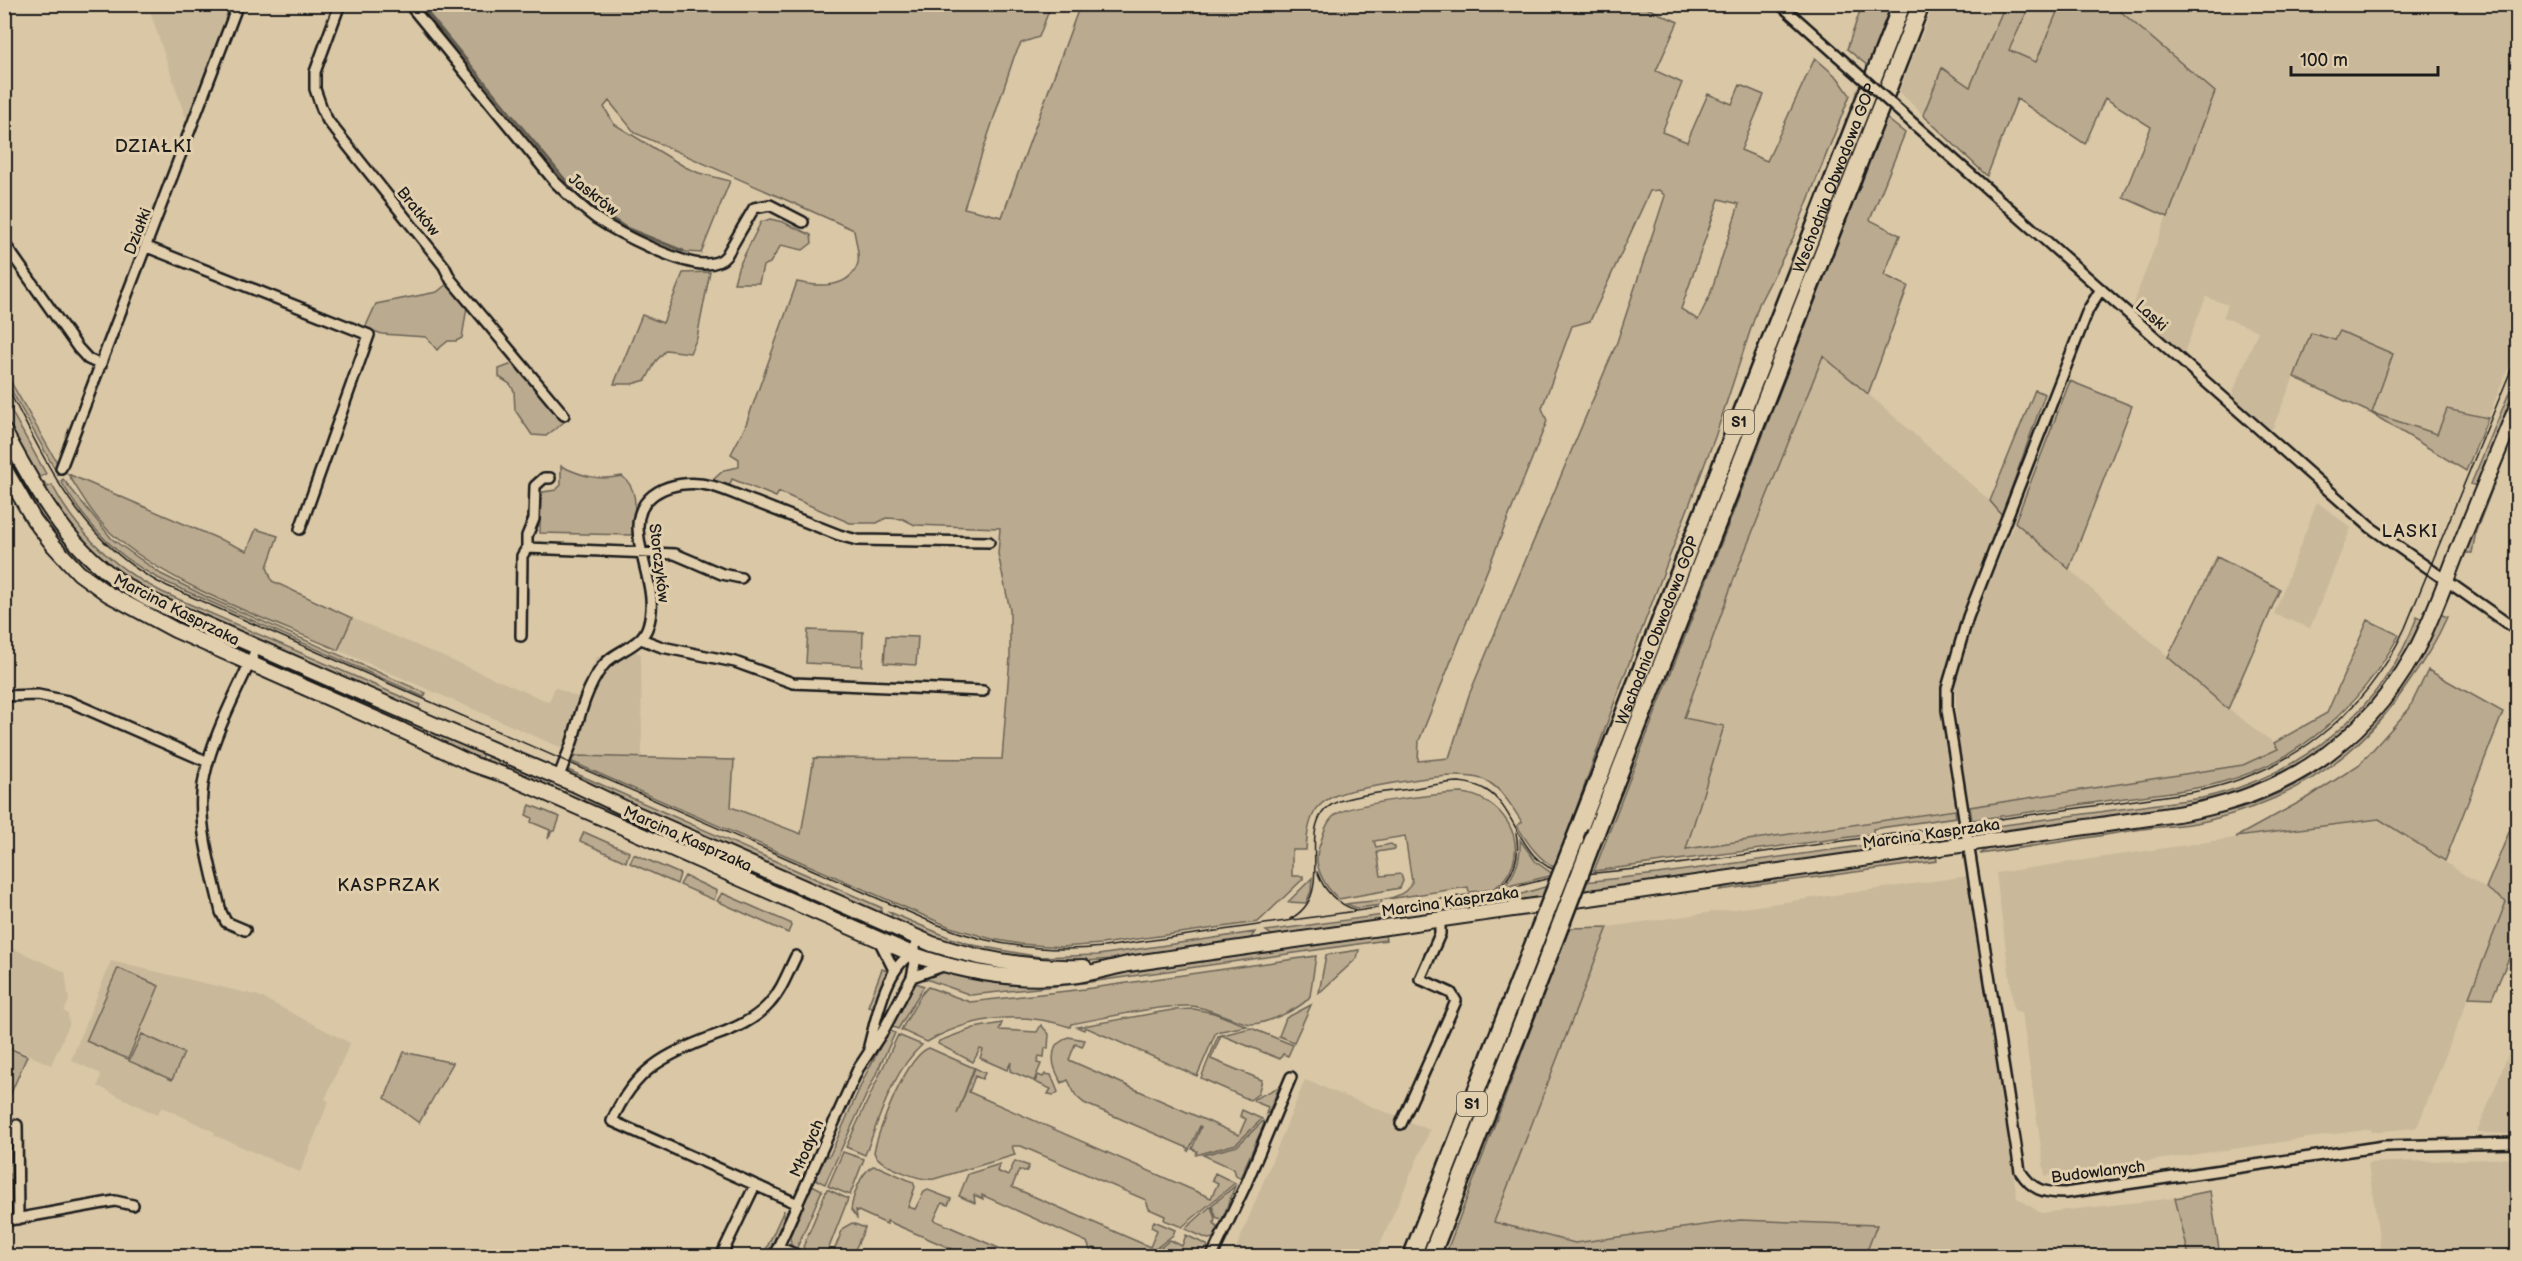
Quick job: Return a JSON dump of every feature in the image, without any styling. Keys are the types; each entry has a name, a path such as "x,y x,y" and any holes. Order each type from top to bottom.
{"highway":[{"name":"Wschodnia Obwodowa GOP","path":"1412,1257 1902,4"},
{"name":"Wschodnia Obwodowa GOP","path":"1431,1257 1921,4"},
{"path":"1438,1257 1442,1229"}],"street":[{"name":"Działki","path":"62,468 238,4"},
{"name":"Bratków","path":"340,4 315,72 315,89 328,121 444,266 451,280 564,415"},
{"name":"Jaskrów","path":"409,4 555,182 598,220 626,235 674,255 706,264 720,261 726,256 754,208 770,205 803,222"},
{"name":"Laski","path":"1780,4 2370,527 2445,582 2517,630"},
{"path":"4,243 83,355 101,365"},
{"path":"147,247 369,335 300,530"},
{"name":"Budowlanych","path":"2101,289 2088,310 1968,616 1947,688 1947,710 2020,1172 2037,1190 2048,1193 2065,1193 2384,1146 2517,1143"},
{"name":"Marcina Kasprzaka","path":"5,432 56,521 77,546 100,568 150,600 559,777 633,813 919,938 959,952 1018,964 1077,967 1128,964 2193,812 2241,800 2290,779 2339,746 2387,696 2420,641 2517,404"},
{"name":"Marcina Kasprzaka","path":"4,468 39,527 61,555 88,580 170,628 472,764 553,797 912,954 947,965 989,974 1049,978 1086,974 1128,964"},
{"path":"521,636 522,560 527,548 527,536 534,519 535,486 543,478 550,478"},
{"name":"Storczyków","path":"641,639 647,630 652,606 638,523 646,501 663,488 694,484 706,485 850,539 989,542"},
{"path":"527,548 675,554 722,574 741,578"},
{"path":"553,797 582,706 599,672 609,659 641,639 662,647 735,662 800,684 983,690"},
{"name":"Marcina Kasprzaka","path":"250,663 257,647"},
{"path":"245,930 226,922 223,918 201,806 208,762 250,663"},
{"path":"4,696 38,695 68,701 208,762"},
{"path":"1401,1124 1456,1001 1451,993 1420,979 1440,934 1440,919"},
{"name":"Młodych","path":"867,1052 894,970 903,959 912,954 919,938"},
{"path":"879,940 894,970"},
{"name":"Młodych","path":"776,1252 856,1072 883,1030 912,977 915,963 912,954"},
{"path":"796,956 779,991 768,1005 743,1024 672,1054 645,1071 623,1100 612,1121 798,1204"},
{"path":"912,977 947,965"},
{"path":"1212,1257 1291,1077"},
{"path":"17,1125 18,1219"},
{"path":"722,1257 755,1185"},
{"path":"4,1221 115,1201 133,1205"},
{"path":"776,1252 799,1257"}],"shaded area":[{"path":"1419,4 1438,12 1441,4 1640,5 1678,22 1656,71 1682,83 1662,132 1687,142 1708,94 1732,104 1740,85 1764,95 1741,150 1767,161 1815,58 1838,78 1850,95 1793,238 1759,304 1715,437 1620,687 1555,868 1543,860 1529,844 1517,826 1522,822 1504,796 1490,783 1479,778 1463,776 1425,778 1341,793 1316,809 1309,826 1306,850 1292,850 1292,876 1303,876 1303,879 1258,922 1102,944 1062,947 1020,944 950,927 570,761 576,756 734,760 731,807 801,834 814,758 1002,759 1010,657 1010,610 998,554 1000,528 915,525 903,519 886,518 877,523 850,523 779,492 776,497 732,479 729,486 713,480 724,470 739,467 739,459 731,454 745,427 797,282 824,285 841,282 848,278 858,263 854,230 635,133 609,101 604,107 614,124 685,167 730,181 701,253 686,252 620,226 599,213 550,170 419,5 1051,5 1039,37 1021,43 1014,57 964,208 1002,217 1080,5","holes":["1659,190 1665,196 1617,342 1469,695 1449,758 1418,761 1419,741 1547,421 1542,408 1572,326 1590,321 1650,191","1719,199 1739,204 1710,295 1698,320 1681,309"]},
{"path":"148,5 232,5 191,117 185,116"},
{"path":"1862,5 1891,5 1868,66 1847,49"},
{"path":"1934,5 2005,5 1970,87 1942,69 1923,115 1899,91"},
{"path":"2005,5 2030,5 2009,50 2036,62 2060,5 2113,5 2215,92 2168,217 2123,197 2151,127 2105,98 2085,144 2017,99 1987,176 1923,115 1942,68 1970,87"},
{"path":"2030,5 2060,5 2036,62 2009,51"},
{"path":"2113,5 2517,5 2517,346 2488,418 2482,417 2438,434 2371,413 2335,340 2312,333 2271,432 2231,397 2258,331 2223,317 2228,305 2206,297 2183,355 2131,309 2215,92"},
{"path":"1886,118 1905,133 1870,220 1900,235 1884,275 1908,286 1868,394 1823,356 1736,573 1684,718 1724,726 1686,849 1955,810 1956,817 1873,829 1873,834 1594,871"},
{"path":"770,219 783,222 811,235 812,243 803,250 781,245 770,263 763,266 759,283 734,283 738,268 761,222"},
{"path":"710,272 697,338 690,353 666,350 656,361 646,380 632,384 614,384 642,315 663,323 683,273"},
{"path":"447,284 467,307 462,338 448,341 437,350 426,337 382,334 365,328 376,304 437,292"},
{"path":"2340,331 2393,354 2372,413 2437,434 2447,409 2488,418 2466,471 2371,413 2294,377 2311,333 2335,340"},
{"path":"1824,355 1990,501 2002,515 1957,630 1945,677 1941,705 1942,727 1955,810 1686,849 1724,727 1684,718 1736,573"},
{"path":"515,363 564,422 546,436 532,435 515,410 514,391 510,384 499,377 499,369"},
{"path":"2517,374 2517,385 2476,486 2471,484"},
{"path":"8,377 63,473 58,475 5,379"},
{"path":"2070,381 2132,406 2069,569 2015,522"},
{"path":"2035,390 2045,394 2002,515 1990,501"},
{"path":"4,398 46,474 37,479 5,420"},
{"path":"2517,425 2476,531 2472,553 2466,553"},
{"path":"561,466 590,477 622,476 632,488 634,495 632,535 540,533 540,500 543,492 556,490 561,485"},
{"path":"68,474 247,551 256,529 278,536 267,567 272,581 352,618 338,650 189,585 134,552 111,533 99,519"},
{"path":"63,479 112,539 161,574 207,597 426,693 424,697 152,575 121,554 94,528 71,498 61,481"},
{"path":"44,482 47,487 52,485 85,534 128,572 162,592 420,705 417,712 137,587 85,547 40,484"},
{"path":"31,490 50,522 80,557 243,647 243,653 125,600 85,570 52,536 25,493"},
{"path":"2317,502 2351,528 2310,628 2274,614"},
{"path":"2015,522 2228,709 2279,749 2243,765 1970,807 1957,729 1955,685 1972,620"},
{"path":"2217,557 2280,589 2228,709 2168,657"},
{"path":"2440,614 2447,617 2438,636 2417,671 2386,713 2343,756 2319,774 2293,789 2236,813 2198,823 2142,829 1980,854 1989,848 2214,815 2247,806 2293,786 2321,769 2370,725 2410,673"},
{"path":"2417,617 2422,619 2404,655 2382,688 2357,717 2329,743 2298,764 2264,782 2227,795 2187,805 1983,834 1978,834 1974,829 2202,798 2238,788 2272,774 2333,735 2359,710 2382,682 2402,651"},
{"path":"352,618 549,702 555,687 577,697 597,657 635,651 641,654 642,758 576,756 338,650"},
{"path":"2368,620 2399,635 2383,661 2366,686 2325,728 2276,761 2248,774 2196,788 1972,820 1970,807 2243,765 2278,749 2274,743 2327,713"},
{"path":"808,630 863,632 862,666 806,663"},
{"path":"886,636 918,637 916,665 884,663"},
{"path":"270,663 311,677 485,748 479,764 268,665"},
{"path":"2428,670 2503,712 2445,861 2379,819 2236,837 2309,797 2360,764 2409,709"},
{"path":"491,750 550,782 550,788 484,766"},
{"path":"568,770 882,908 880,914 566,776"},
{"path":"567,789 880,927 874,926 871,931 563,794"},
{"path":"1461,793 1488,802 1508,823 1515,849 1513,863 1506,877 1496,887 1469,892 1468,887 1384,900 1401,894 1412,882 1405,836 1374,841 1376,847 1391,844 1395,847 1395,849 1377,852 1381,876 1401,874 1403,881 1400,888 1339,899 1324,882 1317,861 1325,830 1335,815 1376,803"},
{"path":"530,805 560,817 555,831 552,831 548,839 550,830 531,822 532,818 526,815"},
{"path":"2517,813 2517,939 2492,998 2469,997 2506,902 2486,888"},
{"path":"2379,819 2506,902 2418,1125 2415,1128 2372,1132 2371,1129 2045,1176 2022,1013 2014,1010 1996,873 2329,824"},
{"path":"584,832 629,852 626,862 580,841"},
{"path":"1520,840 1536,862 1554,875 1504,887 1517,865"},
{"path":"1874,844 1875,850 1471,907 1471,902 1515,896 1548,886 1657,874"},
{"path":"634,854 680,874 677,884 630,863"},
{"path":"1936,856 1937,861 1720,890 1725,886"},
{"path":"685,876 717,891 714,900 680,885"},
{"path":"1969,876 2017,1198 2041,1213 2175,1198 2189,1256 1865,1256 1876,1226 1740,1220 1575,1243 1494,1223 1608,927"},
{"path":"1312,878 1311,891 1306,903 1288,902"},
{"path":"722,893 790,923 788,933 717,901"},
{"path":"1381,900 1382,905 1357,908 1346,904 1354,903"},
{"path":"887,911 973,945 1040,957 1098,955 1255,932 1251,938 1246,940 1137,956 1054,962 991,955 940,940 890,920 892,914"},
{"path":"1383,915 1384,920 1273,936 1266,931"},
{"path":"1608,927 1494,1222 1575,1243 1740,1220 1877,1225 1865,1256 1445,1256 1569,928"},
{"path":"1385,935 1386,940 1076,984 971,995 923,978 941,971 1089,978"},
{"path":"5,945 65,972 69,1001 64,1011 68,1014 69,1025 51,1065 5,1044"},
{"path":"1359,950 1357,958 1319,993 1326,955"},
{"path":"1316,956 1310,996 1306,1001 1284,1014 1259,1023 1248,1024 1199,1007 1177,1006 1115,1015 1071,1024 1070,1027 1033,1019 997,1019 961,1026 927,1042 901,1030 928,987 970,1002 1085,989"},
{"path":"111,961 259,996 350,1043 325,1099 329,1101 300,1172 214,1135 215,1132 162,1107 157,1115 98,1086 101,1074 71,1060"},
{"path":"118,968 159,986 128,1059 86,1041"},
{"path":"882,969 887,971 875,1008 868,1006"},
{"path":"916,983 924,986 898,1029 891,1026"},
{"path":"1311,1005 1294,1042 1279,1036 1286,1018"},
{"path":"1194,1009 1214,1013 1247,1026 1216,1032 1197,1076 1085,1027 1084,1030 1077,1027 1172,1010"},
{"path":"1002,1023 999,1030 1037,1032 1041,1025 1049,1034 1048,1048 1045,1048 1044,1057 1039,1056 1037,1063 1041,1064 1034,1081 1010,1071 1011,1062 1007,1070 980,1058 983,1050 980,1049 973,1062 938,1044 939,1041 974,1028"},
{"path":"1251,1028 1293,1045 1288,1056 1283,1054 1280,1059 1221,1035"},
{"path":"889,1030 895,1033 825,1184 814,1179 823,1159 830,1155 865,1076"},
{"path":"2517,1032 2517,1134 2477,1133"},
{"path":"142,1034 184,1053 172,1080 129,1061"},
{"path":"898,1035 922,1045 911,1056 894,1082 865,1155 846,1147"},
{"path":"1221,1035 1211,1059 1262,1080 1258,1094 1250,1100 1201,1078 1218,1036"},
{"path":"1068,1037 1085,1040 1082,1047 1075,1044 1069,1060 1239,1135 1246,1119 1240,1116 1242,1110 1262,1119 1236,1144 1196,1155 1197,1151 1192,1149 1200,1126 1188,1152 1188,1148 1084,1103 1076,1096 1068,1080 1062,1083 1055,1069 1053,1055 1056,1045"},
{"path":"5,1046 27,1056 5,1107"},
{"path":"929,1048 974,1068 957,1114 975,1068 985,1073 982,1079 975,1076 969,1092 1211,1198 1218,1183 1212,1180 1215,1173 1235,1183 1182,1227 1164,1220 1165,1216 1149,1209 1146,1200 1021,1146 1012,1146 1015,1155 934,1179 900,1171 883,1162 874,1152 887,1111 903,1078 920,1054"},
{"path":"404,1052 453,1063 419,1123 385,1098"},
{"path":"1045,1074 1051,1075 1058,1092 1054,1095 1048,1094 1051,1089 1035,1082 1038,1075 1043,1077"},
{"path":"1305,1080 1430,1130 1375,1256 1233,1256"},
{"path":"1279,1087 1269,1112 1266,1114 1268,1107 1253,1101"},
{"path":"1263,1121 1264,1124 1240,1178 1236,1176 1234,1169 1203,1155 1237,1146"},
{"path":"843,1152 864,1159 850,1195 828,1186"},
{"path":"2517,1158 2517,1256 2382,1256 2368,1163"},
{"path":"1015,1161 1029,1166 1026,1172 1019,1170 1012,1187 1150,1247 1157,1230 1151,1227 1154,1221 1175,1230 1173,1235 1146,1256 1113,1256 1094,1248 1096,1256 1092,1255 1087,1242 982,1195 983,1199 974,1195 975,1203 959,1196 968,1174 1000,1164 997,1171 1008,1176"},
{"path":"873,1166 913,1182 915,1187 908,1207 915,1209 924,1192 928,1190 951,1199 948,1205 942,1203 934,1220 1017,1256 968,1256 856,1210 857,1218 851,1210 855,1192 864,1174"},
{"path":"812,1185 822,1190 796,1250 791,1245 790,1236"},
{"path":"1235,1186 1222,1220 1216,1217 1212,1205"},
{"path":"827,1189 848,1199 828,1250 824,1255 818,1256 809,1253 803,1247"},
{"path":"2210,1191 2220,1256 2189,1256 2175,1198"},
{"path":"1211,1206 1214,1223 1218,1228 1214,1238 1208,1239 1185,1229"},
{"path":"784,1210 783,1223 768,1256 763,1256"},
{"path":"852,1223 865,1228 852,1256 832,1256 843,1228"},
{"path":"1186,1235 1207,1245 1208,1250 1204,1256 1150,1256 1170,1240 1182,1246"}],"waterway":[{"path":"420,4 579,197 626,228 683,251"}],"tram line":[{"path":"4,382 50,468 66,495 85,520 105,543 130,564 158,582 956,932 1018,946 1082,949 1503,890 1554,877 1656,867 2193,792 2260,771 2291,755 2345,714 2388,660 2405,628 2518,353"},
{"path":"1290,919 1305,906 1313,891 1315,836 1318,820 1328,807 1346,799 1370,794 1453,782 1480,787 1497,799 1537,859 1549,868 1565,873"},
{"path":"1495,891 1507,879 1517,858 1516,833"},
{"path":"1317,872 1323,885 1332,896 1356,910"}],"district":[{"name":"DZIAŁKI","path":"154,146"},
{"name":"LASKI","path":"2410,531"},
{"name":"KASPRZAK","path":"389,885"}]}
